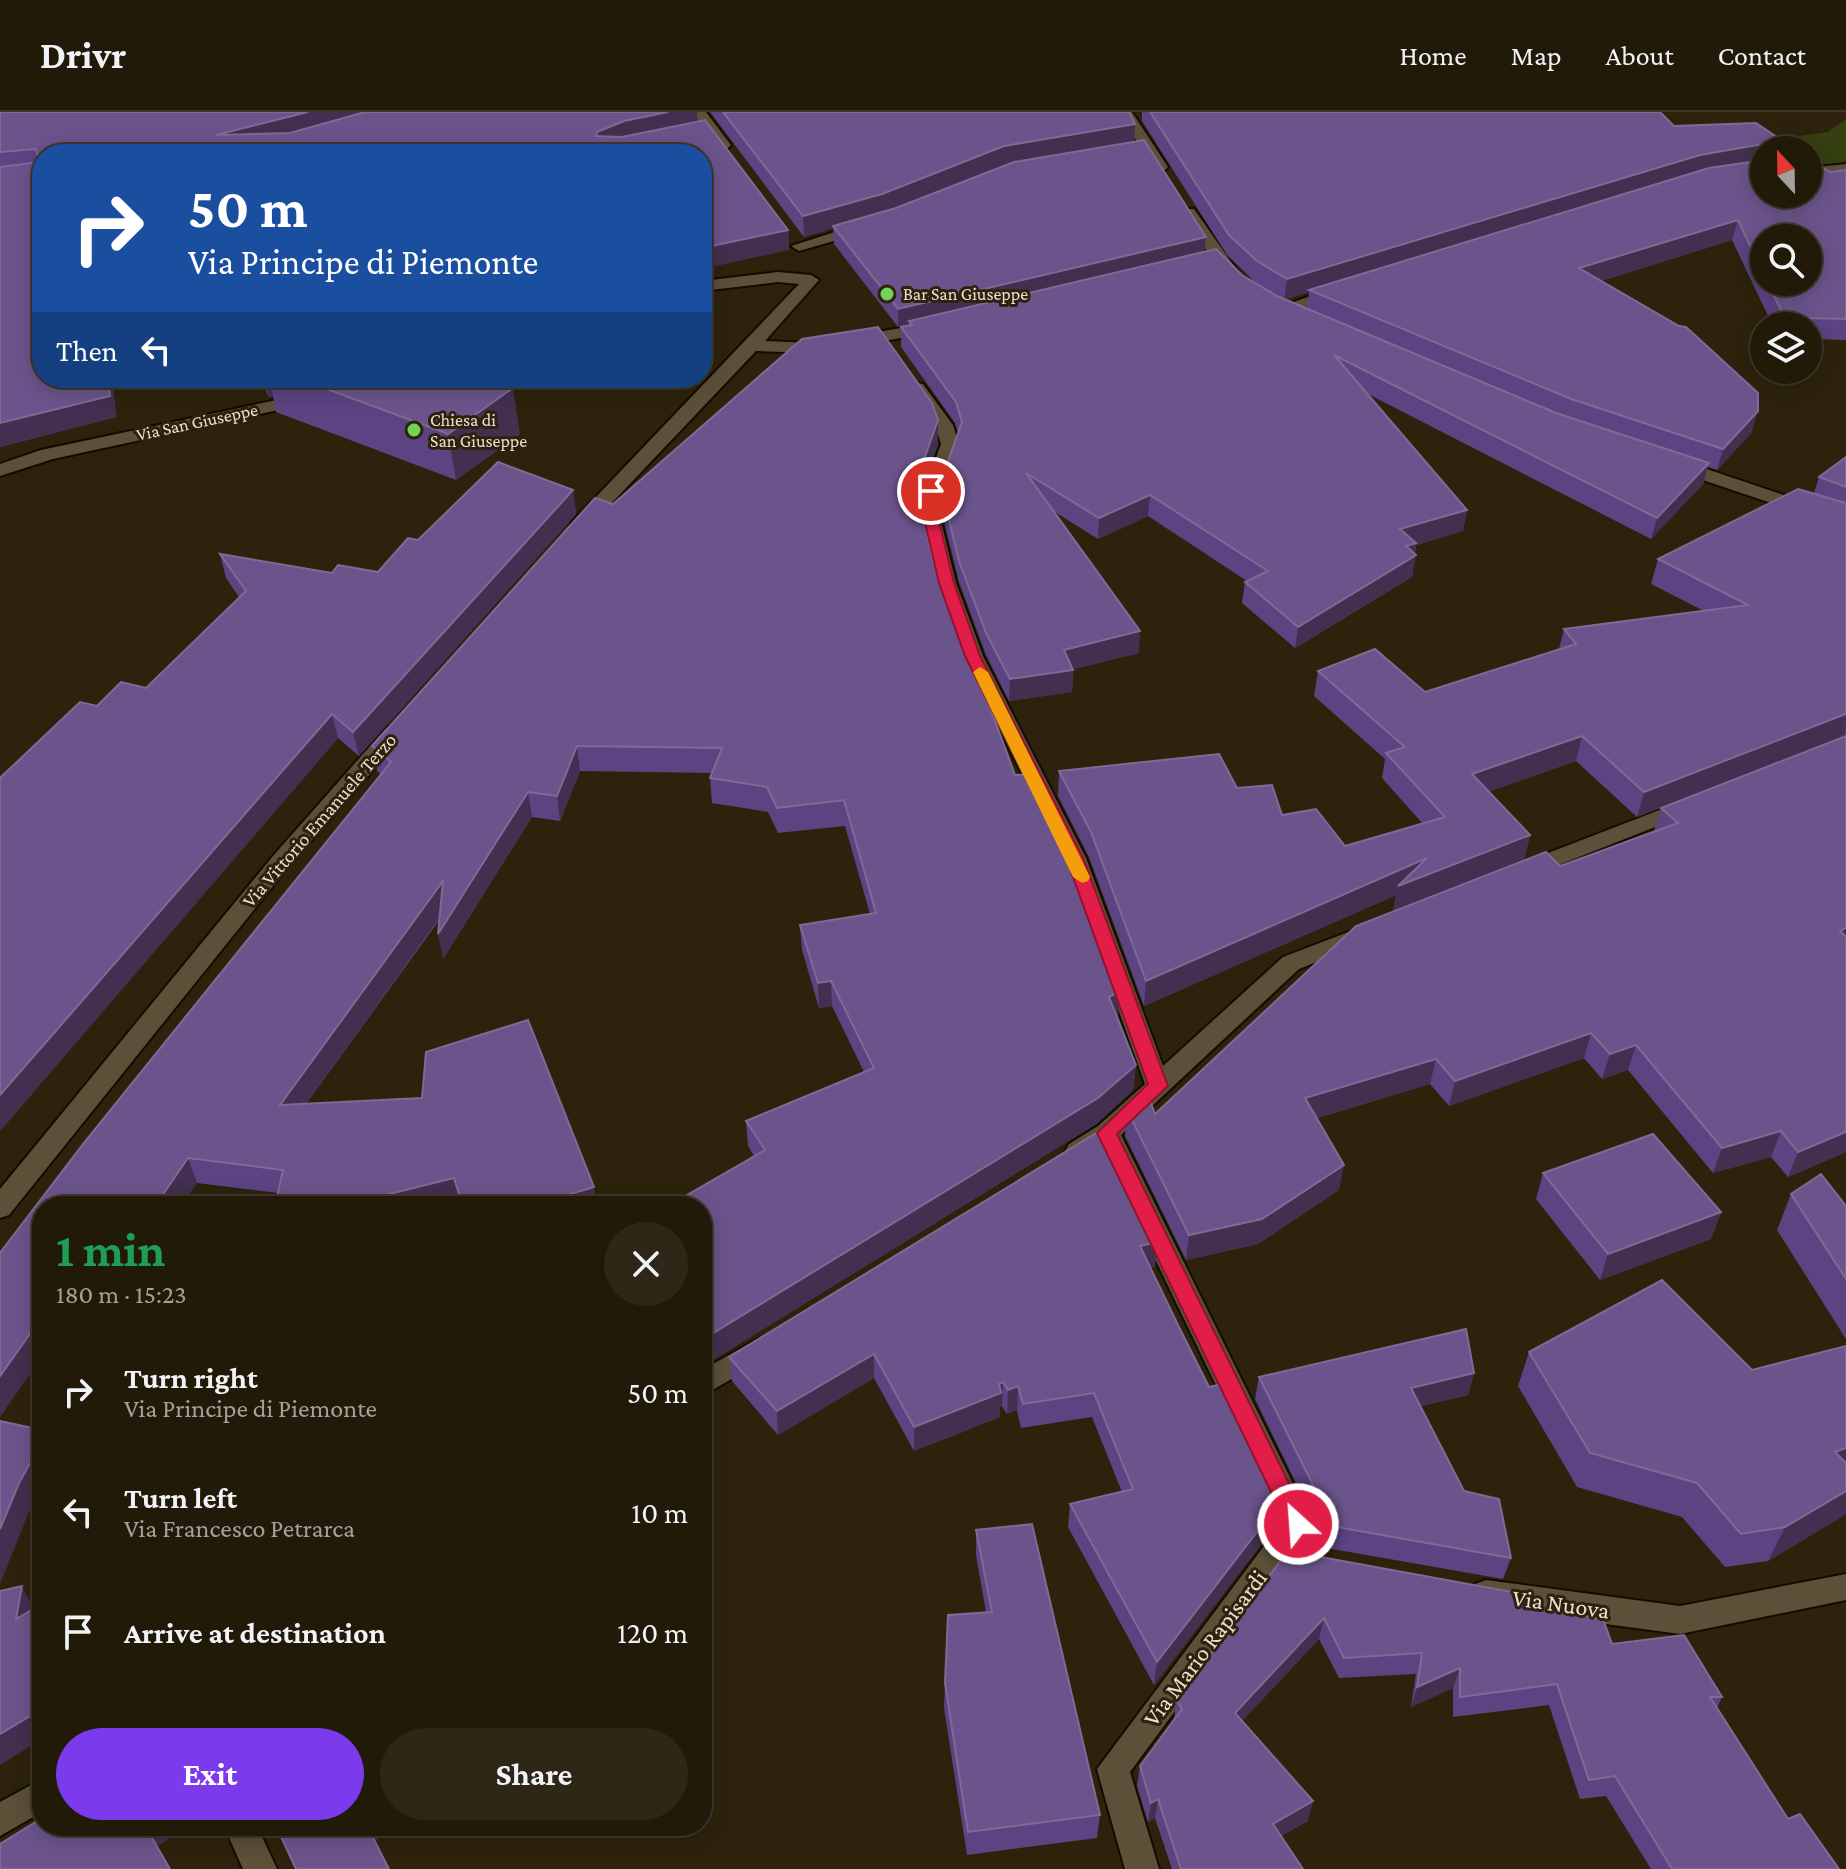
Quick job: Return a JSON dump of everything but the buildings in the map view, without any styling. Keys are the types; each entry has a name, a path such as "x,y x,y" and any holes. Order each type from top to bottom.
{"street":[{"path":"698,112 705,132 730,154"},
{"path":"1130,114 1140,150 1176,192 1211,262 1247,288"},
{"path":"1822,172 1846,169"},
{"path":"811,280 795,240 889,220"},
{"path":"712,285 778,277 811,280"},
{"path":"712,386 754,346 811,280"},
{"path":"1310,322 1276,306 1356,286"},
{"path":"754,346 814,348 887,345 944,324"},
{"path":"909,376 944,425 950,444 928,505 946,583 973,656 1075,858 1158,1086"},
{"path":"571,535 660,436 710,388"},
{"name":"Via San Giuseppe","path":"0,470 48,454 324,395"},
{"path":"1660,459 1846,522"},
{"name":"Via Vittorio Emanuele Terzo","path":"0,1208 281,861 405,721"},
{"path":"1499,880 1707,798"},
{"path":"1053,1166 1107,1133 1291,963 1380,927"},
{"name":"Via Mario Rapisardi","path":"1107,1133 1298,1524 1113,1769 1142,1869"},
{"path":"712,1378 783,1334"},
{"path":"1276,1555 1307,1561"},
{"name":"Via Nuova","path":"1463,1590 1680,1620 1846,1587"},
{"path":"0,1820 32,1800"},
{"path":"245,1836 260,1869"}],"green space":[{"path":"1846,119 1846,164 1822,167 1822,136 1798,136 1828,132"}],"slow traffic":[{"path":"980,672 1082,877"}],"place":[{"name":"Bar San Giuseppe","path":"887,294"},
{"name":"Chiesa di San Giuseppe","path":"414,430"}],"route":[{"path":"931,491 928,505 946,583 973,656 1075,858 1158,1086 1107,1133 1298,1524"}]}
